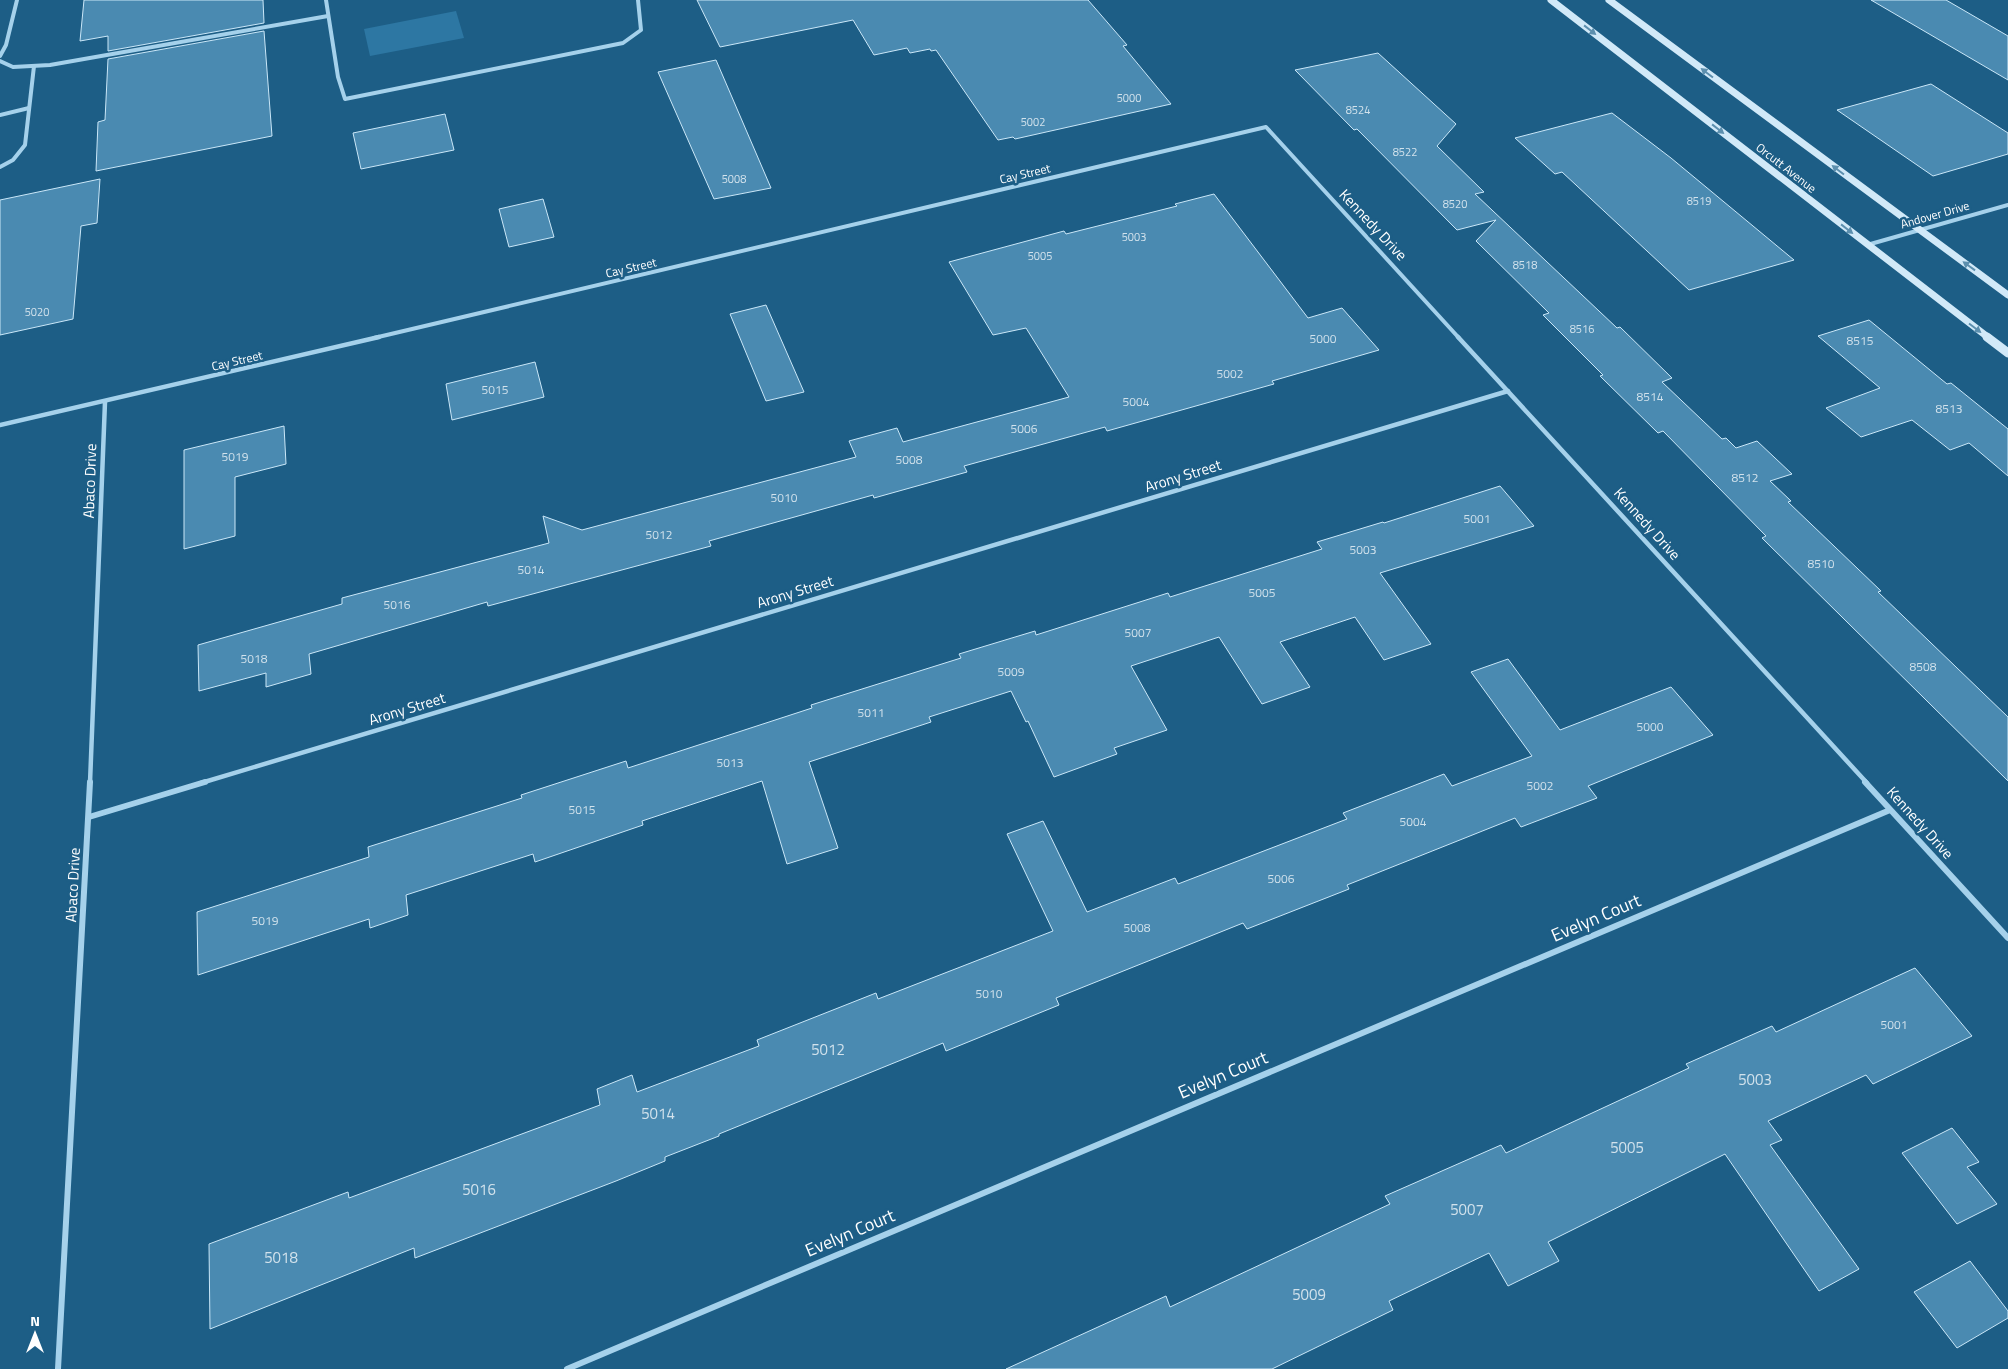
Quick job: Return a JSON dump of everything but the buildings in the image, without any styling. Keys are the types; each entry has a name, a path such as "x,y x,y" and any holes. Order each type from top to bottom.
{"main road":[{"name":"Orcutt Avenue","path":"1551,0 2008,353"},
{"name":"Orcutt Avenue","path":"1608,0 2008,295"}],"street":[{"path":"0,56 6,45 17,0"},
{"path":"326,0 338,77 345,99 623,43 641,30 638,0"},
{"path":"0,61 13,66 50,65 328,16"},
{"path":"0,167 13,160 25,145 34,66"},
{"path":"0,115 29,108"},
{"name":"Kennedy Drive","path":"1266,127 2008,938"},
{"name":"Cay Street","path":"0,425 105,402 1266,127"},
{"name":"Andover Drive","path":"1867,244 2008,205"},
{"name":"Arony Street","path":"89,817 1508,391"},
{"name":"Abaco Drive","path":"58,1369 89,817 105,402"},
{"name":"Evelyn Court","path":"567,1369 1890,810"}],"shaded area":[{"path":"456,11 464,38 370,56 364,29"}]}
